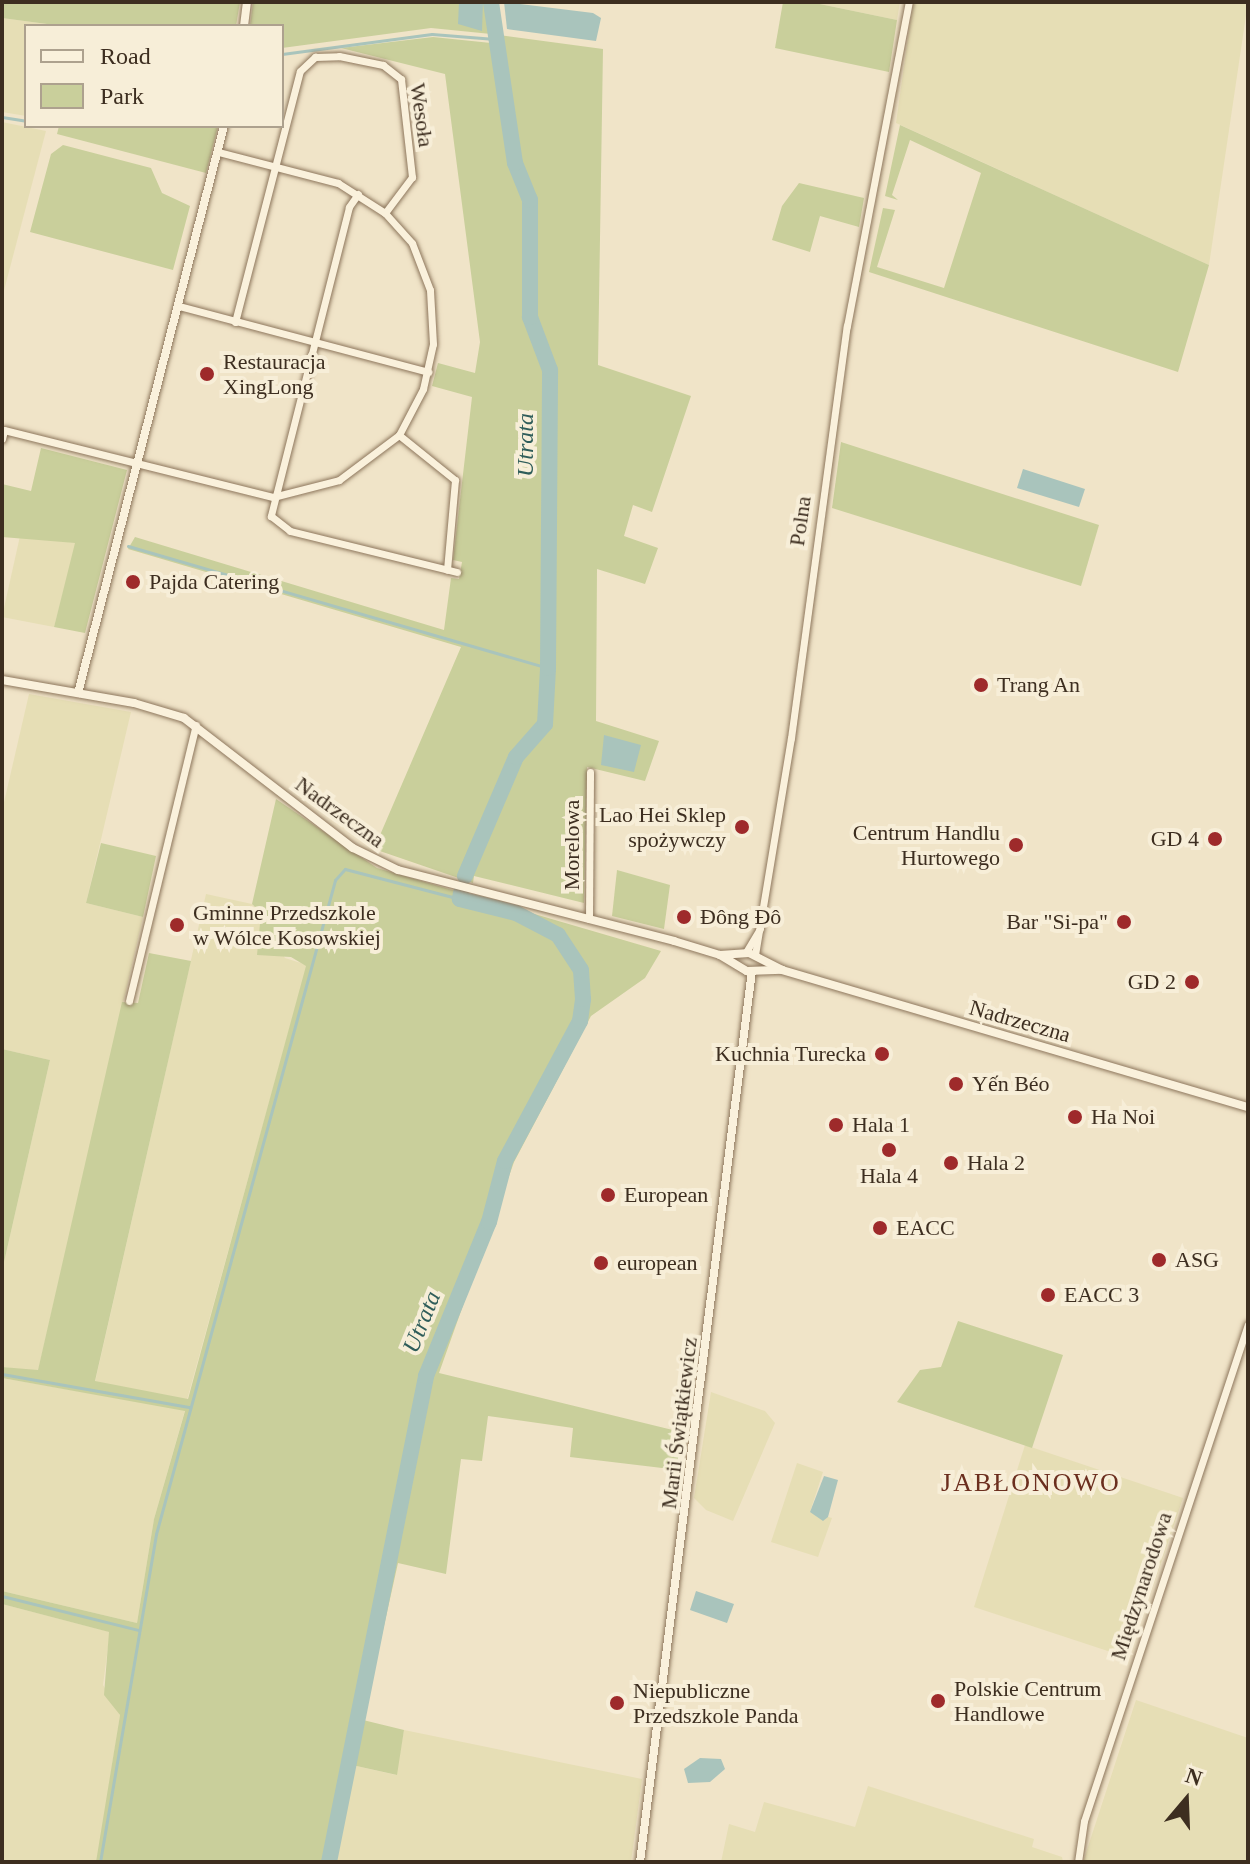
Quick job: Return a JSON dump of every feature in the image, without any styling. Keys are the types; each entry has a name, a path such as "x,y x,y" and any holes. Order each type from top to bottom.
{"street":[{"path":"244,24 247,2"},
{"name":"Polna","path":"749,962 760,929 844,341 909,2"},
{"name":"Wesoła","path":"235,322 300,71 308,61 339,56 391,68 401,79 412,177 385,213"},
{"path":"78,693 224,128"},
{"path":"2,439 4,430 273,497 339,480 399,435 428,372 434,328 430,290 412,243 385,213 358,194 323,177 218,152"},
{"path":"358,194 350,204 273,497 271,516 281,528 457,572"},
{"path":"179,306 428,372"},
{"path":"399,435 455,480 447,570"},
{"name":"Nadrzeczna","path":"2,680 161,709 196,725 371,859 782,970 1248,1107"},
{"path":"129,1001 196,725"},
{"name":"Morelowa","path":"589,919 590,772"},
{"name":"Marii Świątkiewicz","path":"640,1862 674,1616 749,962"},
{"name":"Międzynarodowa","path":"1078,1862 1084,1821 1248,1324"}],"shaded area":[{"path":"810,2 900,2 897,20"},
{"path":"913,2 1248,2 1209,265 896,123"},
{"path":"2,18 47,24 24,24 24,116 2,112"},
{"path":"2,122 46,131 2,298"},
{"path":"20,536 76,543 54,627 2,617"},
{"path":"29,694 131,712 86,903 143,917 38,1371 2,1367 2,1271 50,1060 2,1049 2,811"},
{"path":"206,894 252,904 285,958 307,965 187,1400 95,1382"},
{"path":"2,1378 185,1410 154,1519 137,1623 2,1591"},
{"path":"711,1392 765,1411 775,1423 733,1521 706,1510 694,1498"},
{"path":"1025,1445 1183,1498 1129,1658 974,1607"},
{"path":"797,1463 823,1472 810,1512 832,1518 818,1557 771,1542"},
{"path":"2,1604 110,1632 103,1685 120,1715 97,1862 2,1862"},
{"path":"1136,1700 1248,1738 1248,1862 1083,1862"},
{"path":"404,1730 642,1779 631,1862 336,1862 352,1765 396,1775"},
{"path":"868,1786 1034,1839 1032,1847 1062,1857 1063,1862 721,1862 729,1824 755,1832 764,1802 855,1827"}],"green space":[{"path":"2,2 240,2 236,24 47,24 2,18"},
{"path":"253,2 486,2 491,34 431,28 284,48 284,24 250,24"},
{"path":"783,2 810,2 897,20 889,72 775,48"},
{"path":"491,34 603,49 598,365 691,396 652,512 633,505 624,536 658,548 645,584 597,569 596,721 659,741 645,781 587,767 584,903 474,876 473,883 374,849 461,647 128,549 135,537 444,630 451,578 459,579 462,562 453,560 472,397 432,386 438,363 475,373 480,342 445,74 341,48 433,37 491,43"},
{"path":"900,125 1209,265 1178,372 869,272 883,208 895,210 877,267 944,288 981,173 910,140 892,195 898,200 885,196"},
{"path":"58,128 217,128 206,173 57,134"},
{"path":"63,145 151,168 162,193 190,206 173,270 30,232 51,154"},
{"path":"799,183 864,198 859,227 820,216 810,252 772,240 782,206"},
{"path":"841,442 1099,525 1081,586 832,508"},
{"path":"41,448 127,470 85,633 54,627 75,543 2,537 2,484 31,491"},
{"path":"276,799 377,868 661,951 645,978 591,1016 514,1162 439,1373 685,1433 679,1470 570,1457 573,1428 488,1416 482,1461 461,1459 446,1574 398,1563 363,1720 404,1730 397,1775 352,1765 336,1862 96,1862 120,1715 104,1695 109,1632 2,1604 2,1591 137,1623 154,1519 185,1411 2,1378 2,1367 38,1370 122,1002 138,1003 149,953 191,961 95,1381 188,1399 306,966 291,957 257,955 261,913 252,904"},
{"path":"101,843 156,856 143,917 86,903"},
{"path":"617,870 670,885 664,929 612,916"},
{"path":"2,1049 50,1060 2,1271"},
{"path":"958,1321 1063,1355 1032,1448 897,1402 920,1370 941,1367"}],"water":[{"path":"459,2 483,2 482,31 458,24"},
{"path":"504,2 593,13 601,18 596,41 507,29"},
{"path":"1023,469 1085,489 1079,507 1017,488"},
{"path":"604,735 641,745 634,772 601,765"},
{"path":"824,1476 838,1480 828,1517 823,1521 810,1512"},
{"path":"696,1591 734,1604 727,1623 690,1610"},
{"path":"700,1758 721,1759 725,1769 710,1782 688,1783 684,1769"}],"waterway":[{"name":"Utrata","path":"465,876 516,757 545,724 548,668 550,370 530,317 530,200 515,163 491,2"},
{"path":"284,54 432,34 495,39"},
{"path":"2,117 24,121"},
{"path":"128,546 548,668"},
{"path":"100,1862 156,1534 335,880 345,869 460,899"},
{"name":"Utrata","path":"329,1862 426,1376 489,1222 505,1161 580,1021 583,999 581,970 558,935 516,913 460,899 461,893"},
{"path":"2,1374 190,1407"},
{"path":"2,1596 138,1630"}],"place":[{"name":"Restauracja XingLong","path":"207,374"},
{"name":"Pajda Catering","path":"133,582"},
{"name":"Trang An","path":"981,685"},
{"name":"Lao Hei Sklep spożywczy","path":"742,827"},
{"name":"GD 4","path":"1215,839"},
{"name":"Centrum Handlu Hurtowego","path":"1016,845"},
{"name":"Đông Đô","path":"684,917"},
{"name":"Bar \"Si-pa\"","path":"1124,922"},
{"name":"Gminne Przedszkole w Wólce Kosowskiej","path":"177,925"},
{"name":"GD 2","path":"1192,982"},
{"name":"Kuchnia Turecka","path":"882,1054"},
{"name":"Yến Béo","path":"956,1084"},
{"name":"Ha Noi","path":"1075,1117"},
{"name":"Hala 1","path":"836,1125"},
{"name":"Hala 4","path":"889,1150"},
{"name":"Hala 2","path":"951,1163"},
{"name":"European","path":"608,1195"},
{"name":"EACC","path":"880,1228"},
{"name":"ASG","path":"1159,1260"},
{"name":"european","path":"601,1263"},
{"name":"EACC 3","path":"1048,1295"},
{"name":"Polskie Centrum Handlowe","path":"938,1701"},
{"name":"Niepubliczne Przedszkole Panda","path":"617,1703"}],"district":[{"name":"JABŁONOWO","path":"1031,1483"}]}
